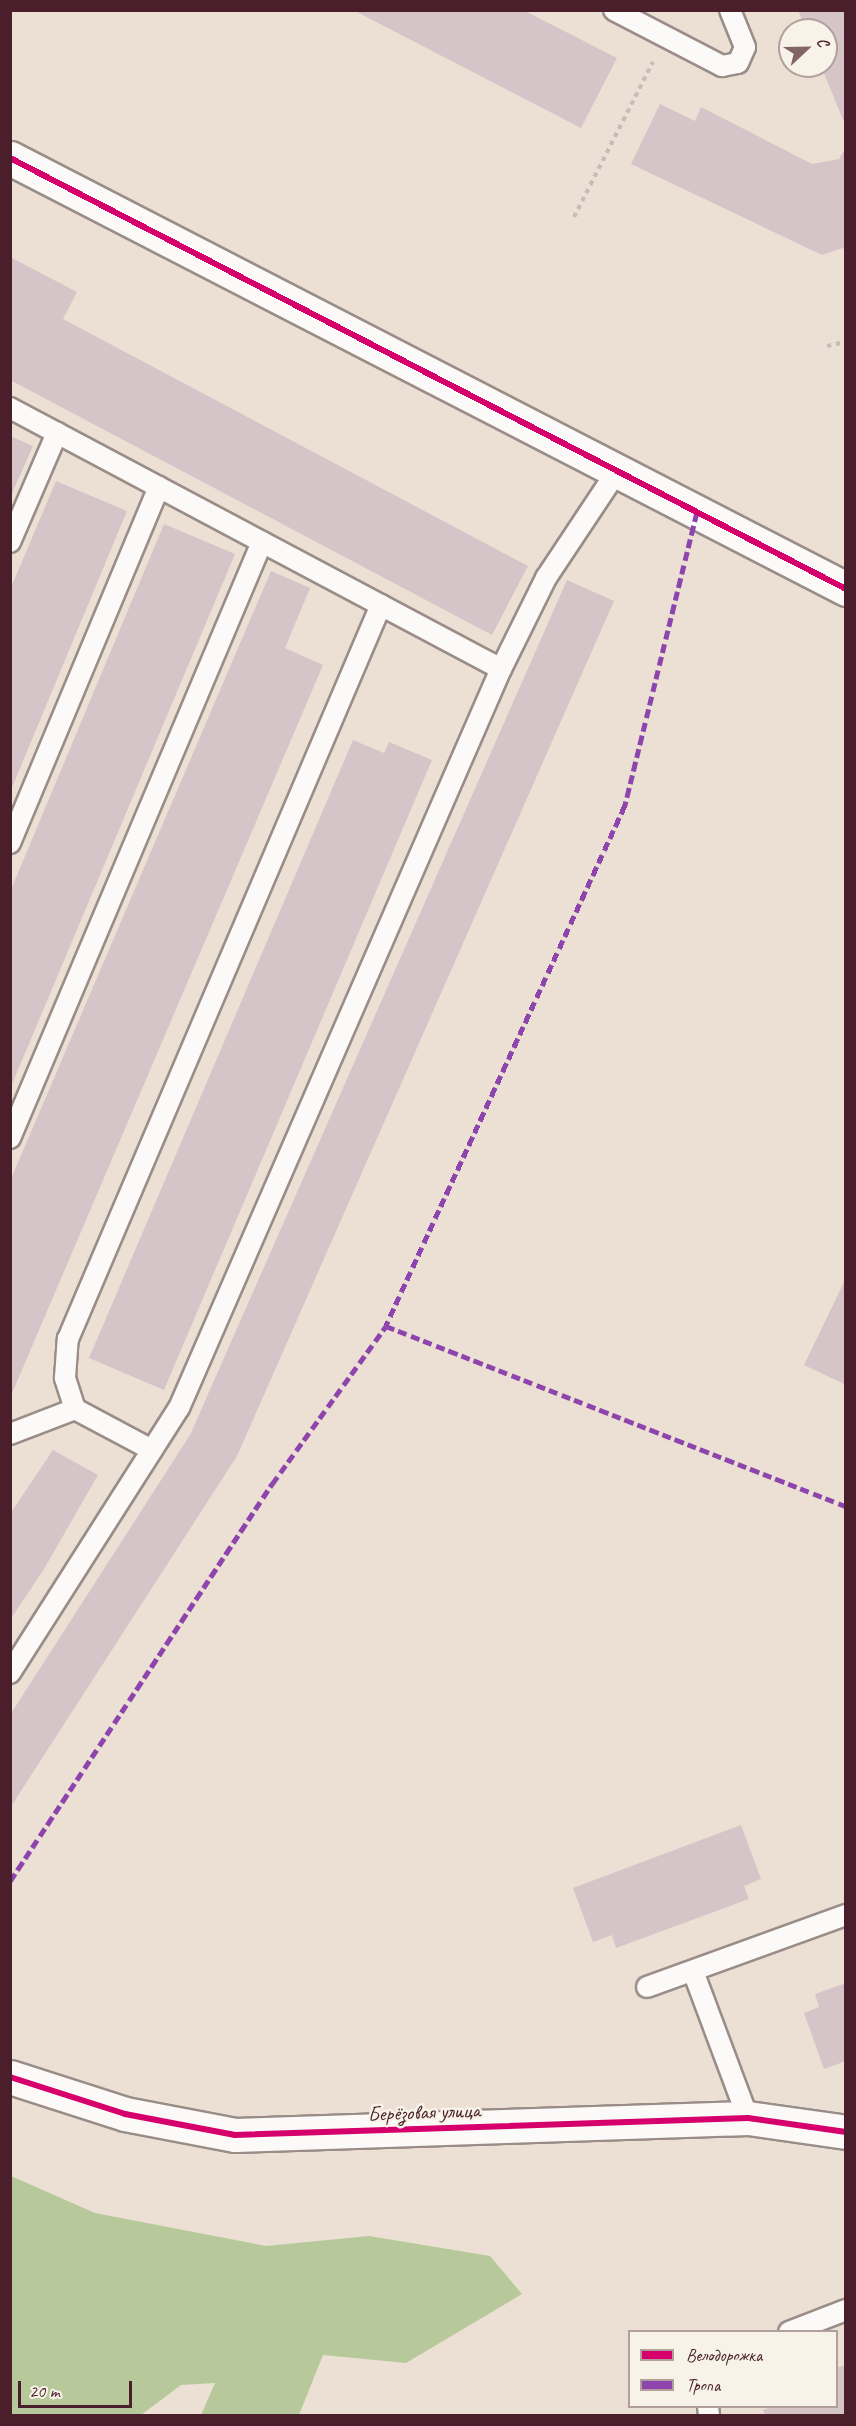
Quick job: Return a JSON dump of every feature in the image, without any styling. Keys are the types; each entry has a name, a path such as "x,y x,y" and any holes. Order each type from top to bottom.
{"street":[{"path":"10,158 846,589"},
{"name":"Берёзовая улица","path":"10,2077 125,2115 235,2135 748,2118 845,2132"}],"lane":[{"path":"614,10 722,66 738,63 744,47 730,10"},
{"path":"10,408 501,669"},
{"path":"10,542 57,433"},
{"path":"10,1673 179,1408 501,669 546,578 617,471"},
{"path":"10,843 159,487"},
{"path":"10,1138 262,542"},
{"path":"153,1450 75,1409 64,1378 68,1340 381,605"},
{"path":"10,1434 75,1409"},
{"path":"647,1988 846,1915"},
{"path":"693,1971 748,2118"},
{"path":"792,2330 846,2310"}],"path":[{"path":"574,217 666,37"},
{"path":"827,346 846,342"}],"green space":[{"path":"11,2176 95,2213 266,2246 369,2236 490,2256 522,2294 406,2363 323,2355 299,2415 201,2415 215,2383 181,2385 141,2415 11,2415"}],"building":[{"path":"353,10 523,10 617,58 581,128"},
{"path":"798,10 846,10 846,127 826,78 838,78 838,18 801,18"},
{"path":"660,104 695,121 701,107 812,164 839,159 846,147 846,247 822,255 631,164"},
{"path":"10,257 77,292 63,319 528,566 492,635 10,380"},
{"path":"10,436 33,446 10,498"},
{"path":"56,481 127,511 11,790 10,590"},
{"path":"164,524 235,554 10,1089 10,892"},
{"path":"271,571 310,588 285,648 323,665 10,1398 10,1181"},
{"path":"567,580 614,601 237,1456 10,1808 10,1715 190,1435"},
{"path":"353,740 384,753 389,742 432,760 164,1390 89,1358"},
{"path":"846,1278 846,1385 804,1365"},
{"path":"53,1450 98,1475 44,1569 10,1620 10,1514"},
{"path":"741,1825 761,1879 744,1886 749,1899 616,1948 612,1935 593,1942 573,1888"},
{"path":"846,1983 846,2061 824,2069 804,2013 819,2007 815,1994"},
{"path":"846,2365 846,2416 765,2416 763,2410 768,2408 838,2408 838,2367"}],"marked path":[{"path":"697,513 625,806 386,1326 846,1506"},
{"path":"10,1881 272,1484 386,1326"}],"cycle path":[{"path":"10,158 846,589"},
{"path":"10,2077 125,2114 235,2135 748,2118 846,2132"}]}
